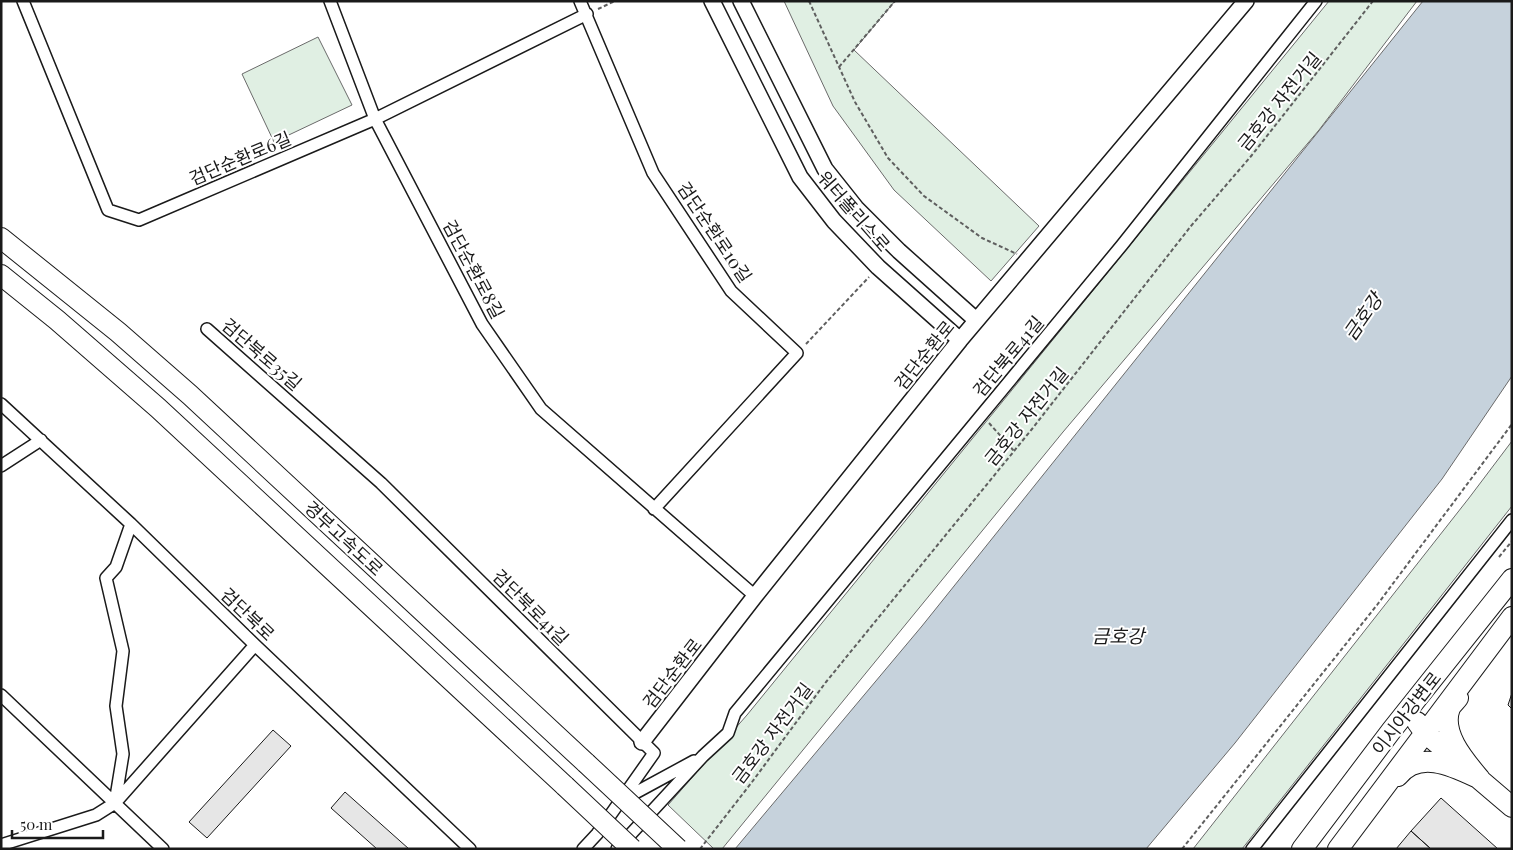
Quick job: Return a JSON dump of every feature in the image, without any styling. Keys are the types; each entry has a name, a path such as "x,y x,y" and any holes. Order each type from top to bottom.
{"highway":[{"name":"경부고속도로","path":"1,238 118,332 190,395 678,849"},
{"name":"경부고속도로","path":"1,275 57,320 158,408 632,849"},
{"name":"이시아강변로","path":"1302,849 1391,731 1512,579"},
{"name":"이시아강변로","path":"1338,849 1507,623"},
{"path":"1480,779 1460,755 1448,729 1450,708 1494,648 1507,623"},
{"path":"1415,701 1415,718 1424,732"},
{"path":"1391,731 1406,727 1424,732"},
{"name":"이시아강변로","path":"1424,732 1512,807"},
{"path":"1356,824 1368,816 1405,767 1418,762 1432,762 1451,766 1480,779"}],"street":[{"name":"검단순환로6길","path":"23,1 108,210 139,220 375,119 587,14"},
{"name":"검단순환로8길","path":"330,1 375,119 482,324 541,409 755,596"},
{"name":"검단순환로10길","path":"580,1 653,173 732,291 797,354"},
{"name":"워터폴리스로","path":"712,1 800,177 834,221 878,267 960,340"},
{"name":"워터폴리스로","path":"741,1 825,168 856,208 899,251 976,320"},
{"name":"검단순환로","path":"642,742 755,596 976,320 1246,1"},
{"name":"검단북로41길","path":"703,756 728,733 735,713 1122,245 1316,1"},
{"name":"검단북로35길","path":"206,329 294,406"},
{"path":"654,509 797,354"},
{"name":"검단북로","path":"1,404 131,524 255,645 470,849"},
{"name":"검단북로41길","path":"294,406 381,483 654,753 597,834 583,849"},
{"path":"1,466 41,440"},
{"path":"1252,849 1512,520"},
{"path":"116,804 123,754 116,706 123,651 106,578 116,567 131,524"},
{"path":"1,845 96,815 116,804 255,645"},
{"path":"1,695 163,849"},
{"path":"620,801 703,756"},
{"path":"617,849 703,756"}],"path":[{"path":"587,14 615,1"},
{"path":"809,1 855,102 888,158 924,196 982,238 1029,259"},
{"path":"839,67 895,1"},
{"name":"금호강 자전거길","path":"700,849 826,682 1014,451 1192,226 1252,155 1373,1"},
{"path":"797,354 878,267"},
{"path":"982,415 1014,451"},
{"path":"1182,849 1377,605 1512,424"}],"green space":[{"path":"784,1 895,1 854,50 1039,226 991,281 894,190 833,106"},
{"path":"1329,1 1417,1 1319,130 1063,432 722,849 714,849 668,805 747,715"},
{"path":"318,37 352,105 274,142 242,74"},
{"path":"1512,441 1512,506 1242,849 1193,849 1469,498"}],"water":[{"name":"금호강","path":"1423,1 1512,1 1512,376 1442,479 1235,743 1146,849 735,849 922,626"}],"building":[{"path":"1512,693 1512,709 1508,705"},
{"path":"273,730 291,746 207,838 189,822"},
{"path":"345,792 409,849 377,849 331,808"},
{"path":"1441,798 1498,849 1431,849 1411,831"},
{"path":"1411,831 1431,849 1396,849"}]}
